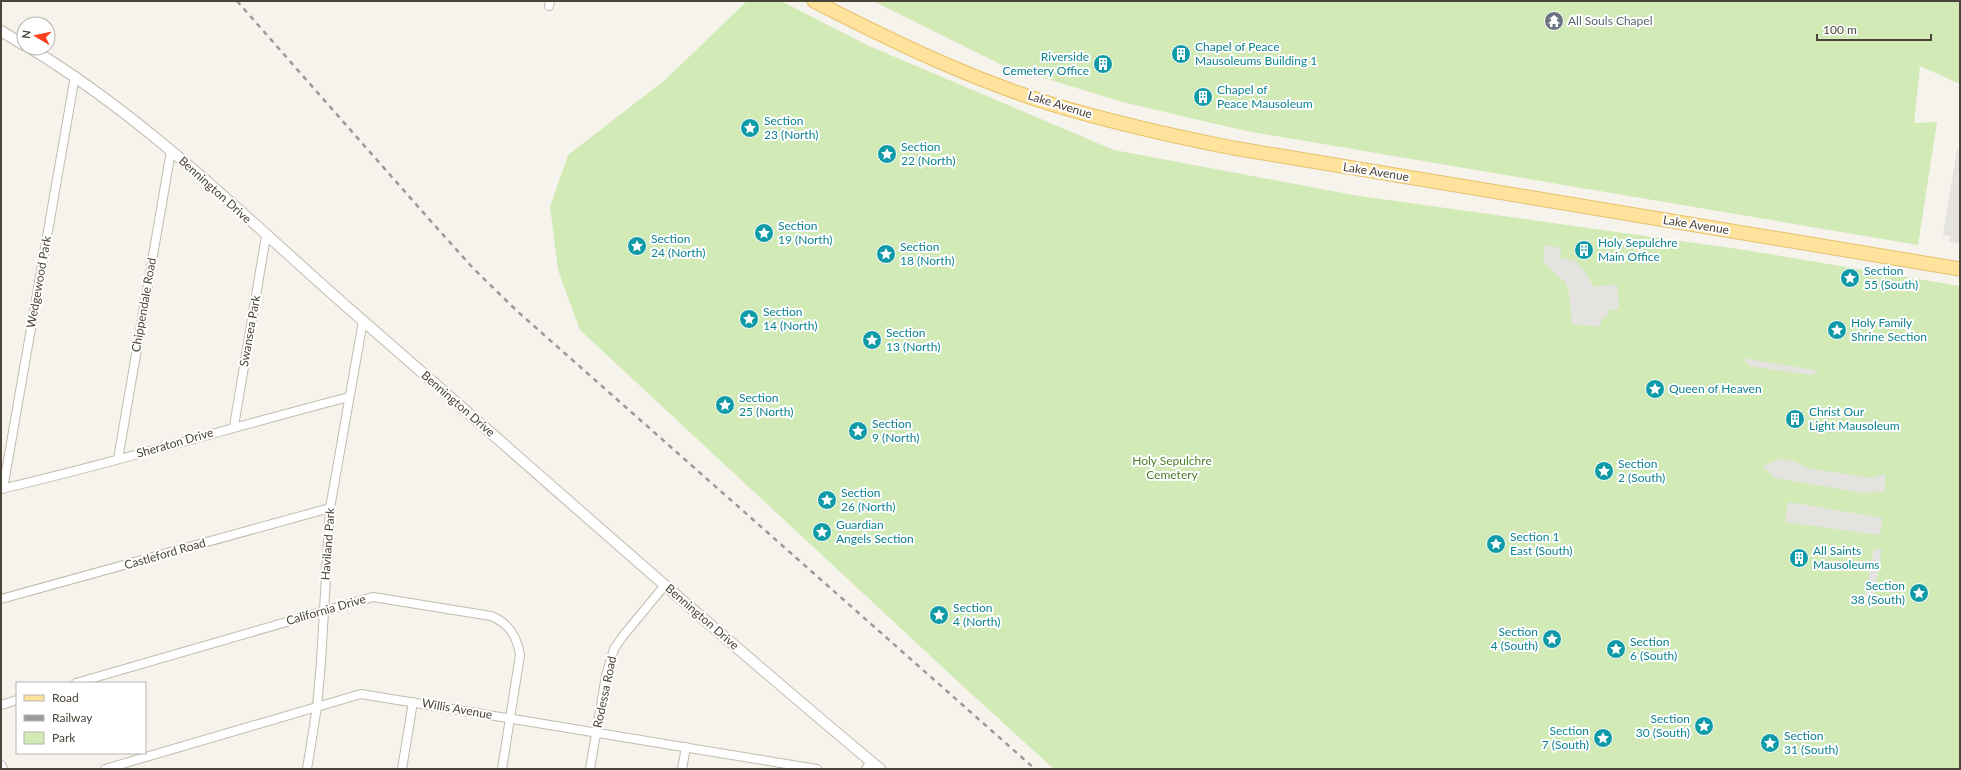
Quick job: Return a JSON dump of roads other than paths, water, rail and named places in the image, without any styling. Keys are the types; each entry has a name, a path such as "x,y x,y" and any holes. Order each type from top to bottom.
{"main road":[{"name":"Lake Avenue","path":"814,1 884,37 968,74 1049,103 1163,134 1233,148 1960,269"}],"street":[{"path":"1,31 16,40"},
{"name":"Bennington Drive","path":"43,56 75,76 170,151 869,766 880,769"},
{"name":"Wedgewood Park","path":"2,489 75,76"},
{"name":"Chippendale Road","path":"118,459 170,151"},
{"name":"Swansea Park","path":"234,426 266,236"},
{"name":"Haviland Park","path":"307,769 317,707 330,508 363,321"},
{"name":"Sheraton Drive","path":"2,489 88,468 234,426 349,397"},
{"name":"Castleford Road","path":"1,599 330,508"},
{"name":"Rodessa Road","path":"590,769 606,676 614,649 665,585"},
{"name":"California Drive","path":"79,682 373,597 491,616 506,625 516,638 520,655 502,769"},
{"name":"Willis Avenue","path":"105,769 361,694 686,747 775,766 817,769"},
{"path":"1,705 16,700"},
{"path":"402,769 413,702"},
{"path":"682,769 686,747"}],"railway":[{"path":"237,1 472,267 517,311 1035,769"}],"place":[{"name":"All Souls Chapel","path":"1554,21"},
{"name":"Chapel of Peace Mausoleums Building 1","path":"1181,54"},
{"name":"Riverside Cemetery Office","path":"1103,64"},
{"name":"Chapel of Peace Mausoleum","path":"1203,97"},
{"name":"Section 23 (North)","path":"750,128"},
{"name":"Section 22 (North)","path":"887,154"},
{"name":"Section 19 (North)","path":"764,233"},
{"name":"Section 24 (North)","path":"637,246"},
{"name":"Holy Sepulchre Main Office","path":"1584,250"},
{"name":"Section 18 (North)","path":"886,254"},
{"name":"Section 55 (South)","path":"1850,278"},
{"name":"Section 14 (North)","path":"749,319"},
{"name":"Holy Family Shrine Section","path":"1837,330"},
{"name":"Section 13 (North)","path":"872,340"},
{"name":"Queen of Heaven","path":"1655,389"},
{"name":"Section 25 (North)","path":"725,405"},
{"name":"Christ Our Light Mausoleum","path":"1795,419"},
{"name":"Section 9 (North)","path":"858,431"},
{"name":"Section 2 (South)","path":"1604,471"},
{"name":"Section 26 (North)","path":"827,500"},
{"name":"Guardian Angels Section","path":"822,532"},
{"name":"Section 1 East (South)","path":"1496,544"},
{"name":"All Saints Mausoleums","path":"1799,558"},
{"name":"Section 38 (South)","path":"1919,593"},
{"name":"Section 4 (North)","path":"939,615"},
{"name":"Section 4 (South)","path":"1552,639"},
{"name":"Section 6 (South)","path":"1616,649"},
{"name":"Section 30 (South)","path":"1704,726"},
{"name":"Section 7 (South)","path":"1603,738"},
{"name":"Section 31 (South)","path":"1770,743"}],"park label":[{"name":"Holy Sepulchre Cemetery","path":"1172,468"}]}
